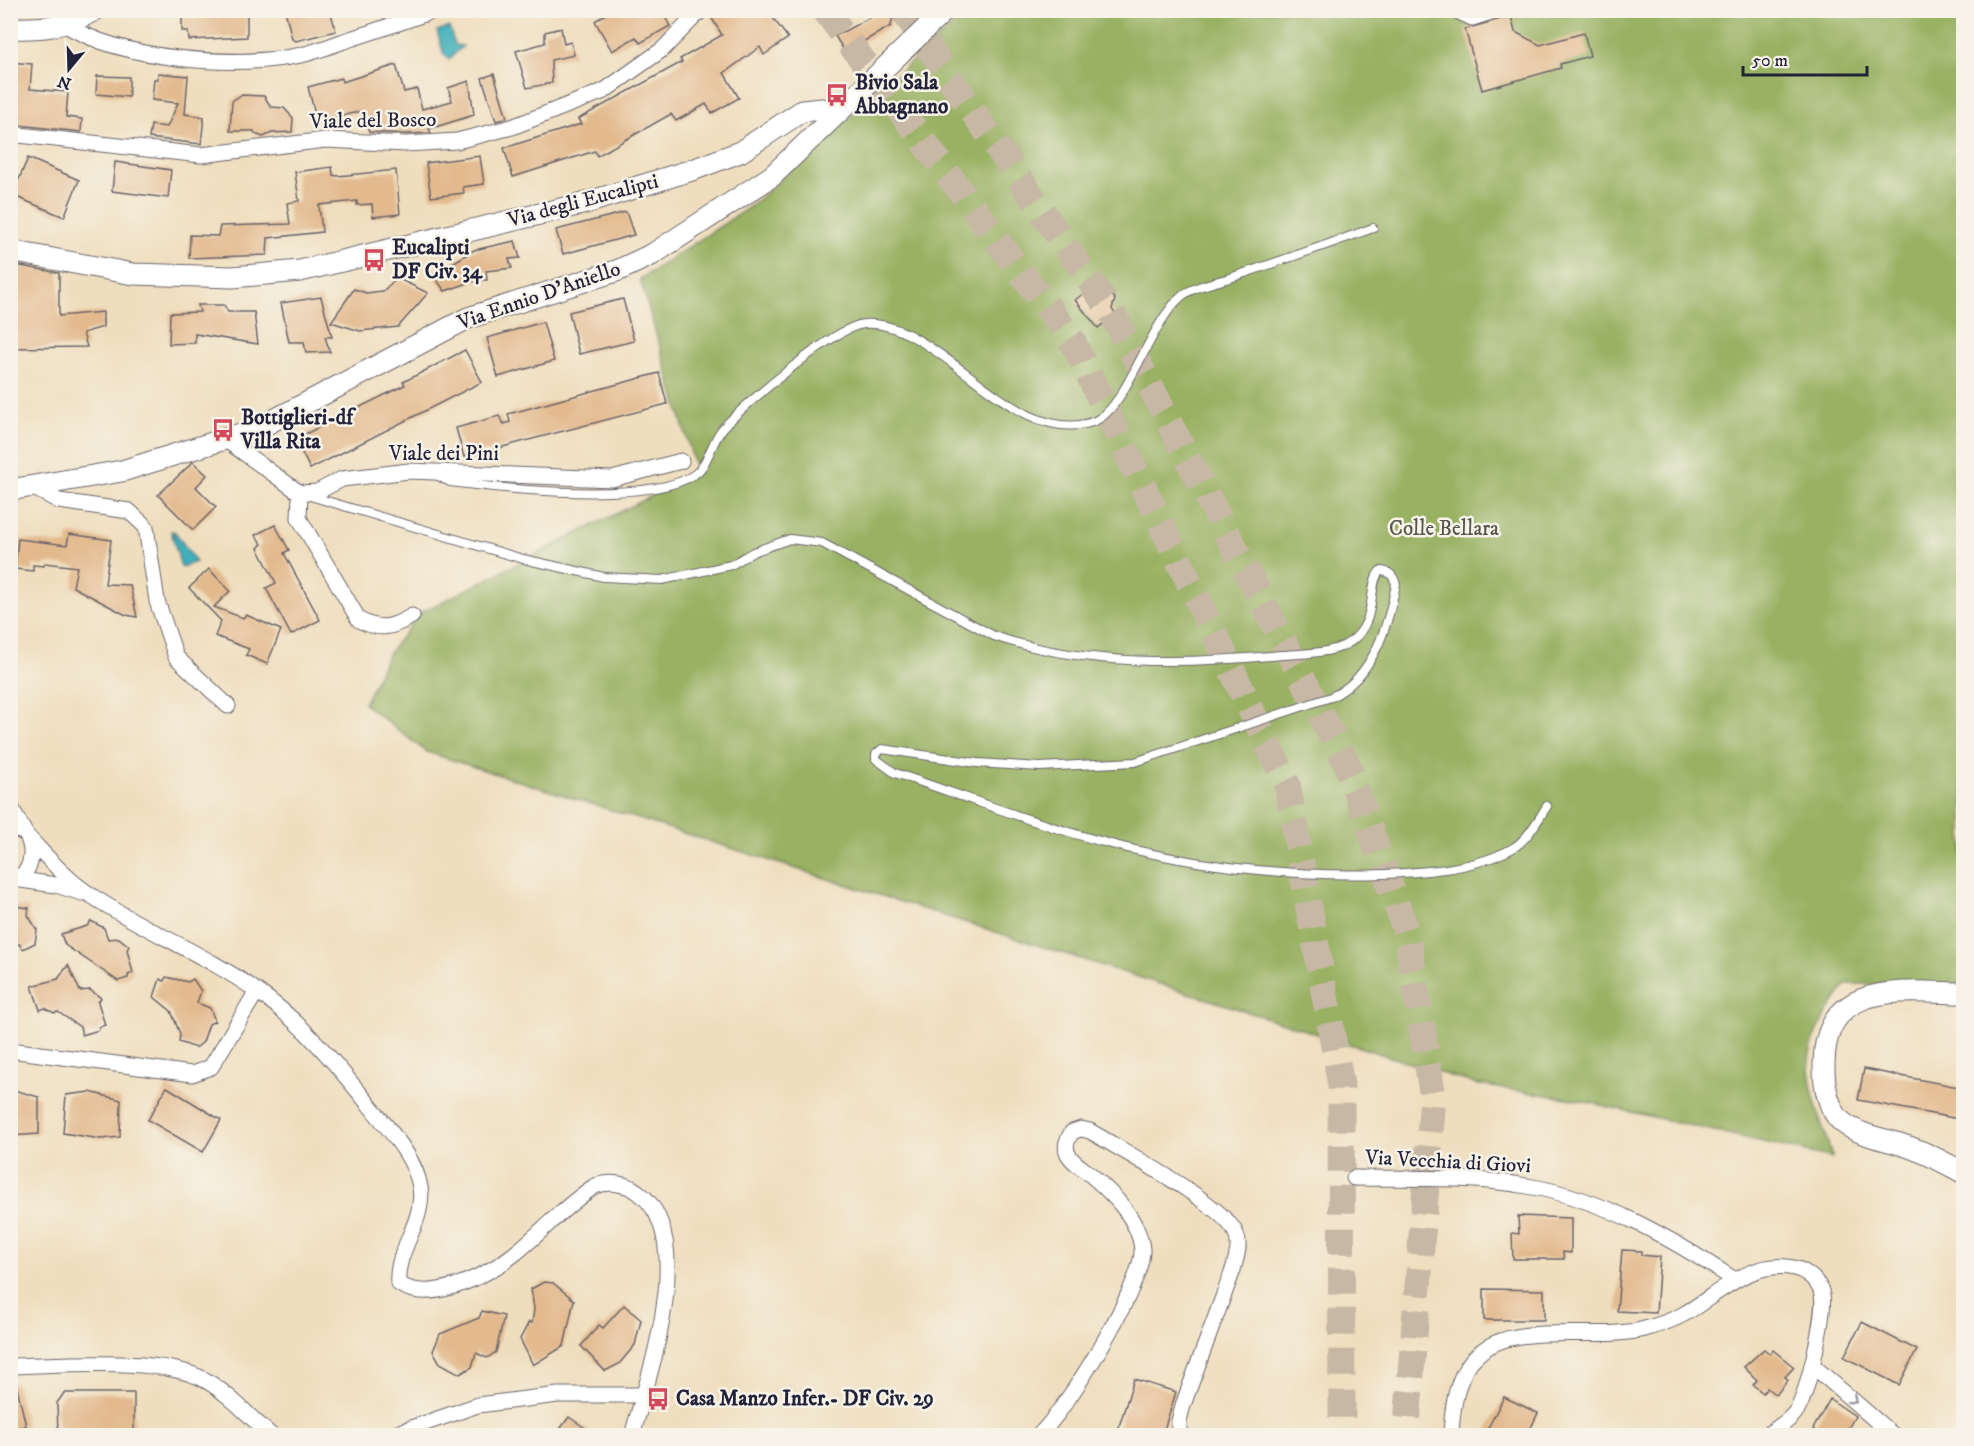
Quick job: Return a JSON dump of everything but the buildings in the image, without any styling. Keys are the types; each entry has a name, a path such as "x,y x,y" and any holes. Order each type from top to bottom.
{"street":[{"path":"10,28 46,29 64,24 95,10"},
{"path":"64,24 83,36 106,44 175,58 255,61 301,55 435,10"},
{"name":"Viale del Bosco","path":"10,134 201,155 326,140 406,144 457,141 512,127 604,91 663,49 701,10"},
{"name":"Via Ennio D'Aniello","path":"10,490 122,471 226,440 291,413 468,318 619,270 653,254 772,176 945,10"},
{"path":"1455,10 1472,18 1497,10"},
{"name":"Via degli Eucalipti","path":"10,251 133,274 233,278 300,271 586,203 695,169 740,152 802,111 822,109 835,115"},
{"path":"226,440 300,493 299,518 356,624 375,628 395,626 412,616"},
{"name":"Viale dei Pini","path":"300,493 317,492 342,479 409,471 612,479 681,461"},
{"path":"32,487 59,501 129,511 146,527 157,601 176,657 228,706"},
{"path":"10,805 32,848 28,867 12,879"},
{"path":"10,827 27,836 64,875 92,896 202,955 257,991 315,1040 383,1123 416,1171 422,1199 414,1229 397,1272 398,1283 406,1288 432,1292 451,1287 483,1273 512,1257 576,1200 604,1183 631,1187 649,1202 663,1227 668,1278 632,1436"},
{"path":"12,879 57,885 92,896"},
{"path":"10,1050 192,1074 211,1067 257,991"},
{"path":"1964,993 1892,992 1874,994 1855,1001 1836,1018 1825,1040 1823,1054 1826,1090 1840,1120 1853,1129 1908,1147 1964,1173"},
{"path":"1038,1436 1059,1414 1096,1354 1141,1263 1139,1236 1131,1220 1110,1191 1070,1157 1066,1147 1067,1139 1072,1132 1081,1129 1090,1131 1221,1212 1236,1233 1238,1247 1233,1270 1183,1405 1179,1436"},
{"name":"Via Vecchia di Giovi","path":"1354,1178 1471,1181 1528,1186 1587,1202 1672,1239 1735,1280"},
{"path":"1451,1436 1452,1414 1464,1373 1476,1355 1490,1346 1505,1339 1528,1336 1619,1333 1659,1325 1683,1315 1735,1280 1764,1269 1784,1268 1805,1272 1818,1283 1823,1295 1812,1365 1797,1410 1765,1436"},
{"path":"10,1366 153,1365 184,1371 212,1384 272,1436"},
{"path":"1812,1365 1894,1436"},
{"path":"388,1436 478,1405 558,1395 643,1395"}],"lane":[{"path":"432,472 450,482 552,491 608,493 675,484 697,473 722,429 809,353 851,328 864,324 887,328 928,346 1005,401 1038,420 1056,426 1097,420 1117,399 1158,323 1185,293 1373,228"},
{"path":"300,493 523,559 604,577 662,580 731,564 753,552 790,539 822,543 994,636 1024,646 1098,657 1181,662 1330,650 1356,637 1371,613 1375,576 1380,571 1387,571 1394,577 1396,584 1374,654 1357,680 1346,690 1331,697 1135,762 1040,766 977,763 882,749 876,754 876,759 895,773 1111,844 1218,865 1335,875 1427,872 1486,859 1514,847 1529,832 1547,806"}],"green space":[{"name":"Colle Bellara","path":"975,11 1963,11 1963,984 1846,984 1820,1026 1812,1044 1809,1064 1816,1106 1833,1158 1574,1099 1479,1085 427,752 364,704 389,653 420,613 697,473 640,279 751,206 948,29"}],"water":[{"path":"449,27 455,45 463,46 449,59 444,55 437,31"},
{"path":"171,531 175,532 196,562 181,567"}],"tunnel":[{"path":"825,10 1072,340 1287,784 1341,1085 1342,1436"},
{"path":"903,10 1112,313 1346,762 1407,934 1433,1098 1406,1436"}],"place":[{"name":"Bivio Sala Abbagnano","path":"837,95"},
{"name":"Eucalipti DF Civ. 34","path":"374,260"},
{"name":"Bottiglieri-df Villa Rita","path":"223,430"},
{"name":"Casa Manzo Infer.- DF Civ. 29","path":"658,1399"}]}
